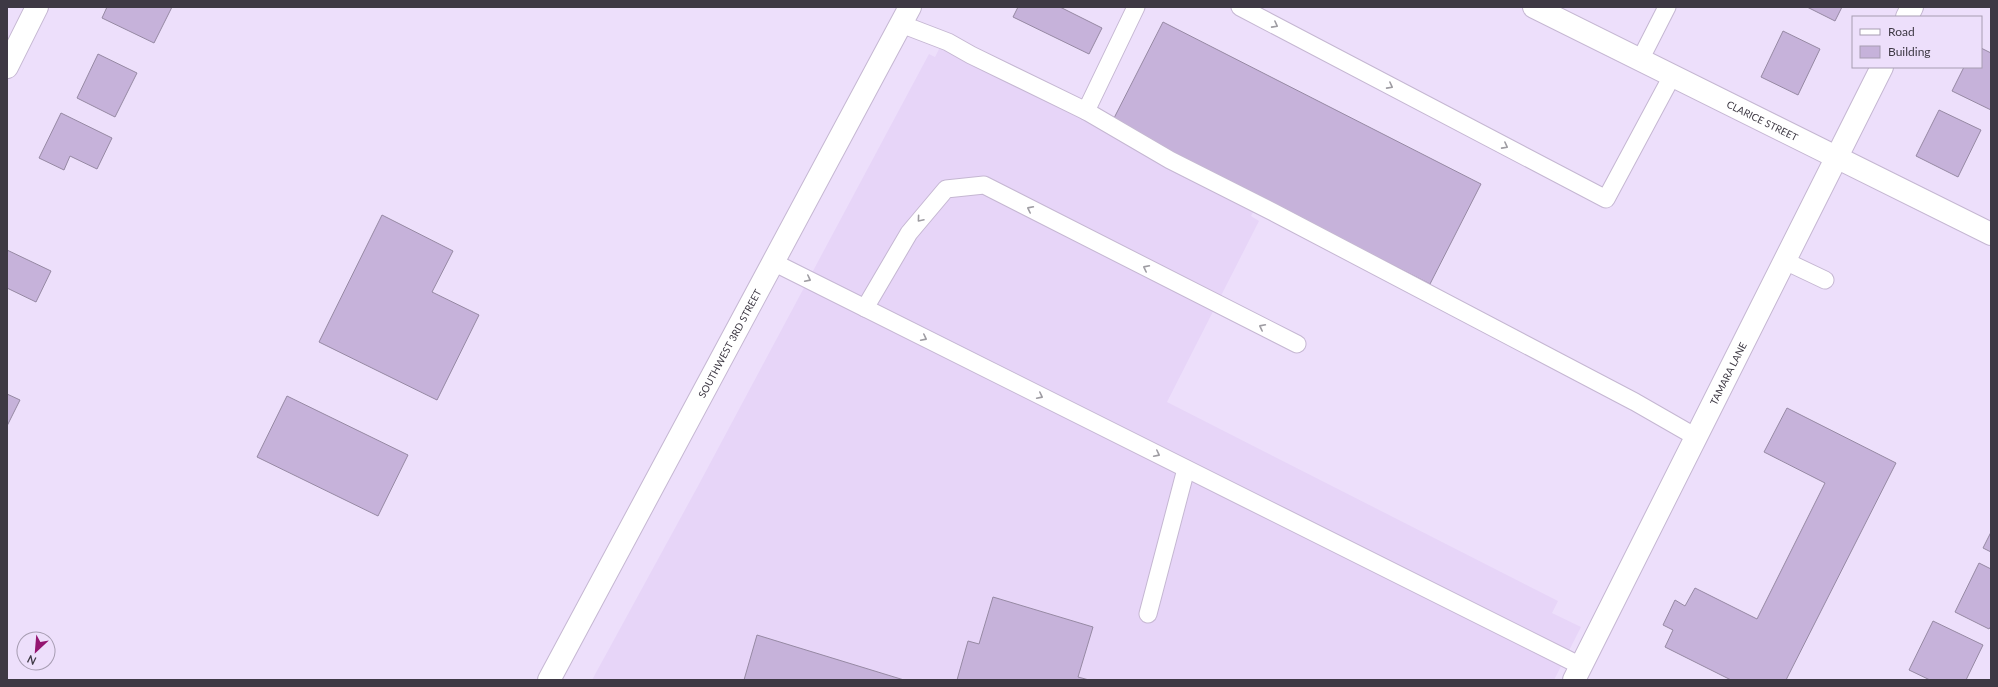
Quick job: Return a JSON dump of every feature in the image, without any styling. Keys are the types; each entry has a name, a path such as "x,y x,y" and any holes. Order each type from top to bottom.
{"street":[{"path":"7,67 37,7"},
{"name":"CLARICE STREET","path":"1534,7 1991,234"},
{"path":"1908,16 1912,7"},
{"name":"SOUTHWEST 3RD STREET","path":"549,680 906,16"},
{"name":"TAMARA LANE","path":"1578,673 1882,68"}],"lane":[{"path":"1086,111 1136,7"},
{"path":"1240,7 1606,200 1672,76"},
{"path":"1640,60 1667,7"},
{"path":"906,16 971,55 1086,111 1170,160 1273,212 1635,402 1696,437"},
{"path":"865,308 909,232 946,189 984,185 1297,344"},
{"path":"1785,261 1825,280"},
{"path":"773,262 1186,469 1578,673"},
{"path":"1148,614 1186,469"}],"shaded area":[{"path":"942,43 1257,205 1251,216 1259,221 1167,402 1558,601 1552,613 1581,627 1554,680 592,680 698,486 929,54 935,57"}],"building":[{"path":"107,7 172,7 154,43 102,18"},
{"path":"1018,7 1060,7 1102,28 1089,54 1013,17"},
{"path":"1807,7 1842,7 1835,21"},
{"path":"1163,22 1481,184 1430,284 1112,122"},
{"path":"1783,31 1820,49 1798,95 1761,77"},
{"path":"1982,48 1991,53 1991,110 1952,91 1964,68 1982,68"},
{"path":"98,54 137,73 115,117 77,98"},
{"path":"1939,110 1981,130 1958,177 1916,156"},
{"path":"61,113 112,138 97,169 70,156 64,170 39,158"},
{"path":"382,215 453,251 432,292 479,315 437,400 319,342"},
{"path":"7,250 51,271 36,302 7,288"},
{"path":"7,394 20,400 7,426"},
{"path":"287,396 408,455 378,516 257,457"},
{"path":"1787,408 1896,463 1786,680 1731,680 1665,647 1673,630 1663,625 1675,600 1685,606 1695,588 1757,619 1825,483 1764,452"},
{"path":"1991,532 1991,552 1983,548"},
{"path":"1979,563 1991,569 1991,626 1989,629 1955,612"},
{"path":"993,597 1093,627 1078,677 1089,680 957,680 968,641 979,644"},
{"path":"1933,621 1983,645 1966,680 1930,680 1909,670"},
{"path":"757,635 904,680 744,680"}]}
